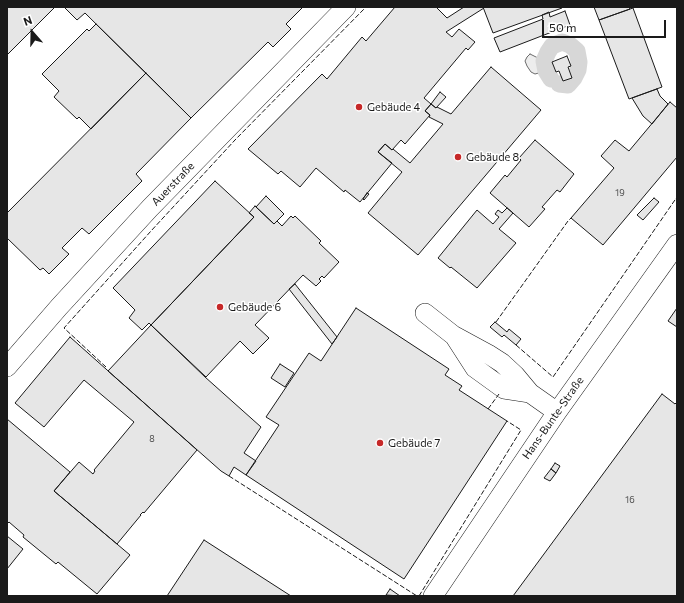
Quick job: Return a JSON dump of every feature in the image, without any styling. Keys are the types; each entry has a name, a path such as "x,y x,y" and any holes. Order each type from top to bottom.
{"street":[{"name":"Auerstraße","path":"7,367 150,208 346,7"},
{"name":"Hans-Bunte-Straße","path":"438,594 557,412 677,244"},
{"path":"425,314 453,335 488,354 502,364 515,375 530,393 557,412"}],"shaded area":[{"path":"530,54 544,61 546,71 535,74 531,72 525,61"}],"building":[{"path":"7,7 55,7 7,55"},
{"path":"64,7 303,7 286,24 291,29 273,47 268,42 191,118 85,13 77,20"},
{"name":"Gebäude 4","path":"395,7 436,7 447,18 464,7 484,8 446,32 452,37 459,29 475,42 468,50 466,48 424,98 431,104 425,111 430,115 405,144 401,140 392,150 385,144 378,152 392,163 360,202 345,190 344,192 316,168 300,187 281,171 278,174 248,149 322,74 327,79 362,37 366,41"},
{"path":"483,7 562,7 562,8 493,33"},
{"path":"594,7 629,7 630,9 599,20"},
{"path":"633,8 662,87 629,99 599,20"},
{"path":"565,11 570,25 500,52 494,38 543,19 542,15 549,12 550,17"},
{"path":"96,24 146,73 91,129 79,117 77,119 54,97 59,91 42,74 87,29 89,31"},
{"path":"567,56 571,66 568,67 572,78 563,81 559,71 556,72 552,62"},
{"name":"Gebäude 8","path":"491,67 541,110 418,255 368,213 402,172 378,152 385,144 410,163 443,124 429,117 430,115 425,111 431,104 436,108 437,107 451,114"},
{"path":"146,73 191,118 136,174 142,181 89,234 82,228 62,248 69,254 49,274 43,268 40,270 7,238 7,213"},
{"path":"657,89 660,96 668,104 652,124 643,116 632,98"},
{"path":"440,92 446,97 436,108 431,104"},
{"path":"670,102 677,108 677,157 603,245 571,218 614,168 601,156 615,140 629,151"},
{"path":"535,140 574,174 560,192 557,190 542,207 545,209 529,227 490,193 505,175 507,177 521,160 519,158"},
{"path":"215,181 254,217 151,325 149,323 142,330 129,318 135,310 113,288"},
{"path":"367,193 369,194 364,200 363,199"},
{"path":"266,196 284,214 274,224 256,207"},
{"path":"654,198 659,202 643,220 637,215"},
{"name":"Gebäude 6","path":"255,206 274,224 277,221 282,226 291,216 293,218 295,216 321,241 319,243 339,262 324,278 322,276 319,279 321,281 316,286 303,275 255,325 269,338 253,354 240,341 206,377 151,325 254,217 249,213"},
{"path":"507,208 513,213 499,229 516,243 477,288 438,258 477,210 493,224 499,217 495,214 498,210 502,213"},
{"path":"295,284 337,337 332,344 289,289"},
{"name":"Gebäude 7","path":"356,308 449,369 445,375 462,386 459,390 507,421 404,579 246,475 279,425 266,417 309,353 321,361"},
{"path":"677,308 677,327 668,321"},
{"path":"495,322 507,332 509,329 521,339 516,345 504,335 502,337 490,327"},
{"path":"151,325 205,377 261,427 244,453 256,461 246,475 234,467 229,476 221,471 108,371"},
{"path":"70,337 197,450 144,513 143,512 140,515 117,544 54,491 79,462 93,474 95,471 94,470 134,422 84,380 44,427 15,403"},
{"path":"280,364 294,373 285,387 271,378"},
{"path":"662,394 675,404 677,402 677,596 513,596"},
{"path":"7,419 70,472 54,491 130,555 97,594 58,562 56,564 23,537 24,535 9,522 7,524"},
{"path":"555,463 560,466 556,473 551,469"},
{"path":"551,469 556,473 550,481 544,478"},
{"path":"7,536 23,549 7,569"},
{"path":"204,540 291,596 167,596"},
{"path":"390,589 400,596 386,595"}],"waterway":[{"path":"551,79 546,71 544,61 548,52 552,46 562,42 570,45 577,51 579,62 578,70 568,85 559,84"}],"fence":[{"path":"106,367 64,328 235,140 366,7"},
{"path":"516,345 553,377 677,197"},
{"path":"496,322 571,218"},
{"path":"488,409 499,394"},
{"path":"419,596 521,430 507,421"},
{"path":"229,476 417,596"}],"place":[{"name":"Gebäude 4","path":"359,107"},
{"name":"Gebäude 8","path":"458,157"},
{"name":"Gebäude 6","path":"220,307"},
{"name":"Gebäude 7","path":"380,443"}]}
